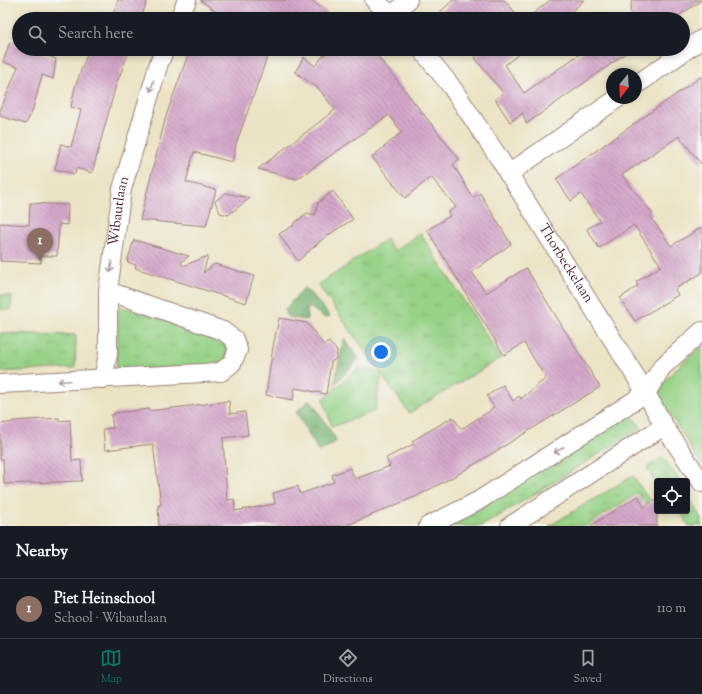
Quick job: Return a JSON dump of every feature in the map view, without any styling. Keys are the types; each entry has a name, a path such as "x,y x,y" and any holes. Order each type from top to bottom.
{"street":[{"path":"182,12 187,0"},
{"path":"374,0 388,12"},
{"path":"398,12 408,0"},
{"path":"690,48 702,40"},
{"name":"Wibautlaan","path":"103,379 108,354 108,291 122,189 162,56"},
{"name":"Thorbeckelaan","path":"427,56 451,86 508,174 646,393 664,426 702,483"},
{"path":"642,81 679,56"},
{"path":"508,174 609,104"},
{"path":"0,384 221,372 232,363 238,350 234,339 223,331 108,291"},
{"path":"428,526 478,501 646,393 662,367 702,331"},
{"path":"510,526 664,426"}],"green space":[{"path":"420,233 501,358 409,413 318,285 386,239 394,251"},
{"path":"305,287 330,316 325,318 308,306 307,320 287,317 285,309"},
{"path":"0,295 12,296 11,310 0,309"},
{"path":"119,306 217,336 226,346 226,359 210,366 116,371"},
{"path":"0,333 76,335 75,368 0,372"},
{"path":"344,338 359,359 334,385"},
{"path":"702,346 702,466 659,396 664,383 670,376"},
{"path":"359,368 382,373 375,411 332,427 323,399"},
{"path":"310,399 337,441 319,452 296,412"},
{"path":"631,414 641,428 494,519 481,526 447,526"},
{"path":"663,457 678,478 654,478 654,481 647,467"},
{"path":"633,476 649,500 645,504 638,493 586,526 549,526"},
{"path":"690,500 702,520 702,526 689,526 682,514 690,514"}],"building":[{"path":"118,0 147,0 143,12 114,12"},
{"path":"200,0 311,0 327,12 215,12"},
{"path":"453,0 504,0 515,12 440,12"},
{"path":"550,0 584,0 571,12 535,12"},
{"path":"632,0 702,0 684,12 630,11"},
{"path":"10,42 12,43 12,56 48,56 56,59 53,79 42,75 32,112 26,124 0,116 0,111 18,67 3,62"},
{"path":"86,56 127,56 116,85 92,173 76,168 75,174 55,169 61,144 71,147 81,110 71,107 75,87"},
{"path":"187,56 267,56 236,144 232,162 194,152 186,182 216,190 206,226 140,220 166,116"},
{"path":"323,56 378,56 459,159 453,164 473,198 480,193 511,244 472,272 486,293 526,268 600,387 457,475 417,496 345,526 159,526 158,505 161,505 153,444 105,450 103,429 113,428 111,415 114,415 114,413 149,409 149,411 229,401 230,414 245,412 248,435 223,438 227,500 234,499 235,511 275,504 273,493 298,486 300,494 334,482 332,475 350,468 355,479 390,466 386,458 414,444 412,441 453,417 461,429 488,412 494,407 487,396 503,385 513,401 519,396 521,399 546,378 524,343 504,355 427,230 450,216 448,212 456,207 431,177 405,198 372,157 402,132 389,115 297,179 258,169 335,110 319,89 295,72 304,57 315,66"},
{"path":"477,56 516,56 505,65 524,93 577,56 622,56 526,124 523,113 510,122 495,99 503,93 475,58"},
{"path":"702,76 702,165 679,136 622,175 653,214 650,216 671,246 702,227 702,273 675,289 678,295 635,321 620,298 638,286 636,282 661,266 634,225 599,248 587,229 600,221 581,194 571,201 556,179"},
{"path":"333,191 353,219 324,238 298,261 279,234 294,225 293,224 307,213 315,215 318,203"},
{"path":"226,193 250,198 228,215 220,213 215,201"},
{"path":"30,203 68,205 67,225 59,224 57,256 41,256 41,263 0,261 0,223 29,225"},
{"path":"134,240 189,256 181,262 183,266 208,256 203,273 215,264 254,276 246,303 135,268 136,265 127,262"},
{"path":"279,318 307,323 324,345 329,342 337,351 336,359 331,362 326,394 295,388 293,400 266,395"},
{"path":"59,418 59,421 70,420 72,461 81,460 82,481 4,484 3,459 0,459 0,424 13,421"},
{"path":"638,496 644,507 654,501 654,514 657,514 657,526 590,526"}],"place":[{"name":"Piet Heinschool","path":"40,261"}]}
